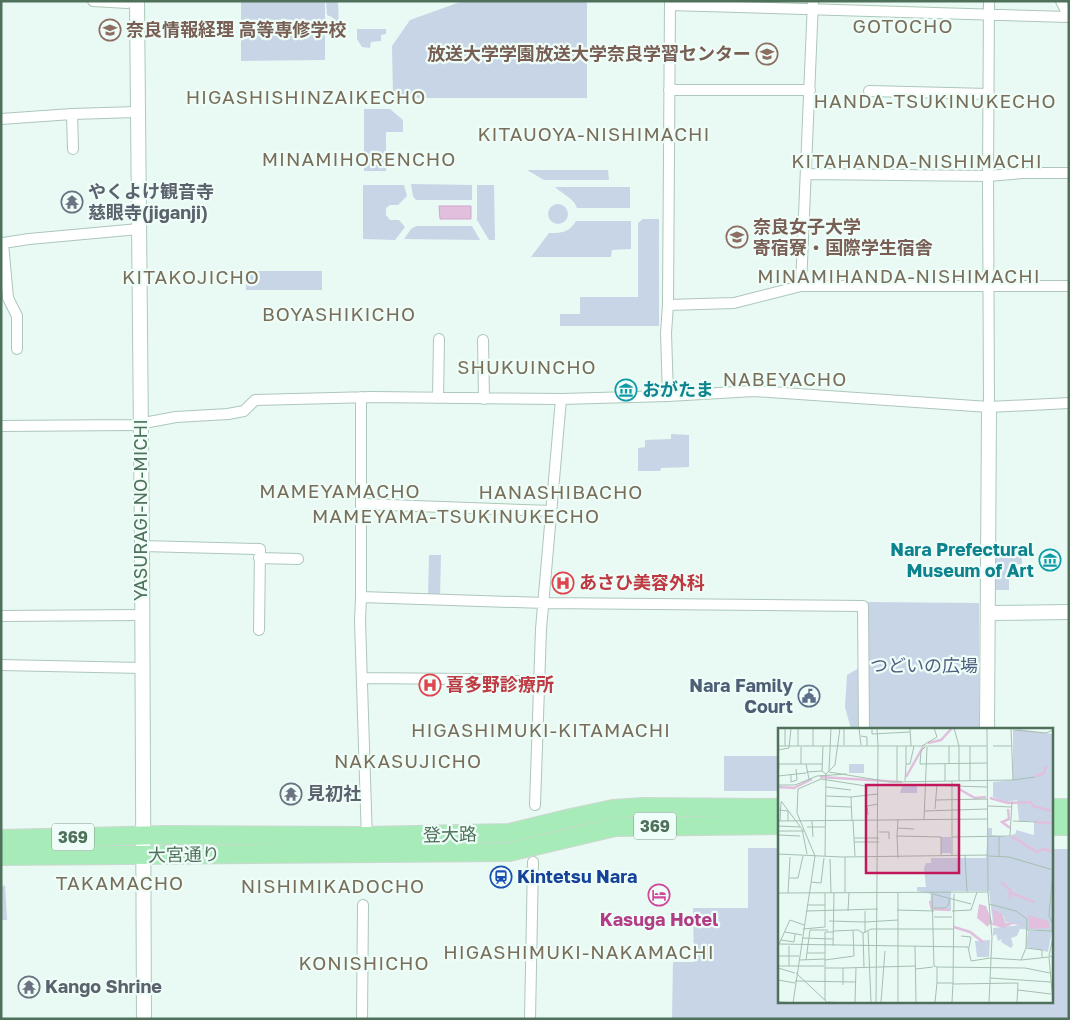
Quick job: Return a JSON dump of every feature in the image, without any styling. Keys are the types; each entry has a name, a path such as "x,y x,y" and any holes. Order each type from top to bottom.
{"highway":[{"name":"登大路","path":"367,844 509,833 605,811 644,807"},
{"name":"369","path":"644,807 778,808"},
{"path":"644,807 644,826"},
{"path":"1052,808 1069,808"},
{"name":"369","path":"644,826 778,825"},
{"name":"登大路","path":"367,844 509,852 615,828 644,826"},
{"path":"1052,826 1069,826"},
{"name":"大宮通り","path":"1,839 144,836 367,844"},
{"name":"大宮通り","path":"1,856 143,856 367,844"}],"street":[{"path":"93,1 132,2"},
{"path":"987,728 989,1"},
{"path":"668,396 666,333 668,305 670,3 813,5 989,15 1069,17 1061,1"},
{"name":"YASURAGI-NO-MICHI","path":"132,2 137,112 139,229 144,1019"},
{"path":"801,286 813,5"},
{"path":"669,90 810,90"},
{"path":"869,91 989,94"},
{"path":"1,120 72,114 137,112"},
{"path":"72,114 73,149"},
{"path":"807,174 988,176 1023,173 1069,173"},
{"path":"18,349 17,316 8,298 3,243 139,229"},
{"path":"668,305 734,302 801,286 1069,286"},
{"path":"438,398 439,340"},
{"path":"483,340 484,399"},
{"path":"1,426 124,425 244,411 255,400 361,397 561,399 754,392 989,407 1069,403"},
{"path":"361,397 360,621 367,844"},
{"path":"535,805 541,629 561,399"},
{"path":"361,504 552,511"},
{"path":"142,546 260,549 259,630"},
{"path":"260,558 298,559"},
{"path":"361,597 544,603 863,606 864,728"},
{"path":"988,613 1069,612"},
{"path":"1,616 142,615"},
{"path":"1,665 142,668"},
{"path":"362,678 540,682"},
{"path":"530,1019 533,862"},
{"path":"362,905 362,1019"}],"green space":[{"path":"241,1 325,1 325,60 241,61"},
{"path":"326,1 338,1 339,29 332,17 327,15"},
{"path":"463,1 587,1 587,98 393,98 392,46 410,20"},
{"path":"357,29 386,29 386,34 381,35 381,41 371,42 370,48 362,47 357,39"},
{"path":"364,109 390,109 403,120 403,132 386,132 386,171 364,171"},
{"path":"527,170 608,170 609,180 544,180"},
{"path":"411,184 472,185 472,200 416,200 413,196"},
{"path":"363,185 404,185 407,196 398,205 390,205 386,208 386,215 390,220 399,220 405,227 395,240 363,239"},
{"path":"477,185 494,185 495,240 489,240 477,220"},
{"path":"555,187 630,187 630,208 577,208 570,199"},
{"path":"558,204 565,207 568,214 565,221 558,224 551,221 548,214 551,207"},
{"path":"643,219 659,219 659,326 560,326 560,314 580,314 580,297 638,297 638,223"},
{"path":"576,221 631,221 631,249 612,250 611,257 531,257 549,233 564,232 571,228"},
{"path":"416,226 472,226 480,240 404,239 411,229"},
{"path":"246,271 322,271 322,290 246,290"},
{"path":"671,434 689,435 689,467 661,468 660,471 638,471 638,448 645,447 645,440 671,439"},
{"path":"995,545 1022,545 1022,564 1009,565 1009,590 995,590"},
{"path":"429,555 441,555 440,597 428,596"},
{"name":"つどいの広場","path":"867,602 979,603 979,728 851,728 845,707 847,675 859,668 867,615"},
{"path":"724,756 778,756 778,791 724,791"},
{"path":"748,848 778,848 778,1002 1052,1002 1052,849 1069,849 1069,1019 672,1019 673,962 694,962 693,908 748,908"},
{"path":"5,885 7,920 1,920 1,887"}],"shaded area":[{"path":"439,206 471,206 471,219 440,219"}],"place":[{"name":"奈良情報経理 高等専修学校","path":"110,30"},
{"name":"放送大学学園放送大学奈良学習センター","path":"767,54"},
{"name":"やくよけ観音寺 慈眼寺(jiganji)","path":"72,202"},
{"name":"奈良女子大学 寄宿寮・国際学生宿舎","path":"737,237"},
{"name":"おがたま","path":"626,390"},
{"name":"Nara Prefectural Museum of Art","path":"1050,560"},
{"name":"あさひ美容外科","path":"563,583"},
{"name":"喜多野診療所","path":"430,685"},
{"name":"Nara Family Court","path":"809,696"},
{"name":"見初社","path":"291,794"},
{"name":"Kintetsu Nara","path":"501,877"},
{"name":"Kasuga Hotel","path":"659,895"},
{"name":"Kango Shrine","path":"29,987"}],"district":[{"name":"GOTOCHO","path":"903,26"},
{"name":"HIGASHISHINZAIKECHO","path":"306,97"},
{"name":"HANDA-TSUKINUKECHO","path":"935,101"},
{"name":"KITAUOYA-NISHIMACHI","path":"594,134"},
{"name":"MINAMIHORENCHO","path":"359,159"},
{"name":"KITAHANDA-NISHIMACHI","path":"917,161"},
{"name":"MINAMIHANDA-NISHIMACHI","path":"899,276"},
{"name":"KITAKOJICHO","path":"191,277"},
{"name":"BOYASHIKICHO","path":"339,314"},
{"name":"SHUKUINCHO","path":"527,367"},
{"name":"NABEYACHO","path":"785,379"},
{"name":"MAMEYAMACHO","path":"340,491"},
{"name":"HANASHIBACHO","path":"561,492"},
{"name":"MAMEYAMA-TSUKINUKECHO","path":"456,516"},
{"name":"HIGASHIMUKI-KITAMACHI","path":"541,730"},
{"name":"NAKASUJICHO","path":"408,761"},
{"name":"TAKAMACHO","path":"120,883"},
{"name":"NISHIMIKADOCHO","path":"333,886"},
{"name":"HIGASHIMUKI-NAKAMACHI","path":"579,952"},
{"name":"KONISHICHO","path":"364,963"}]}
